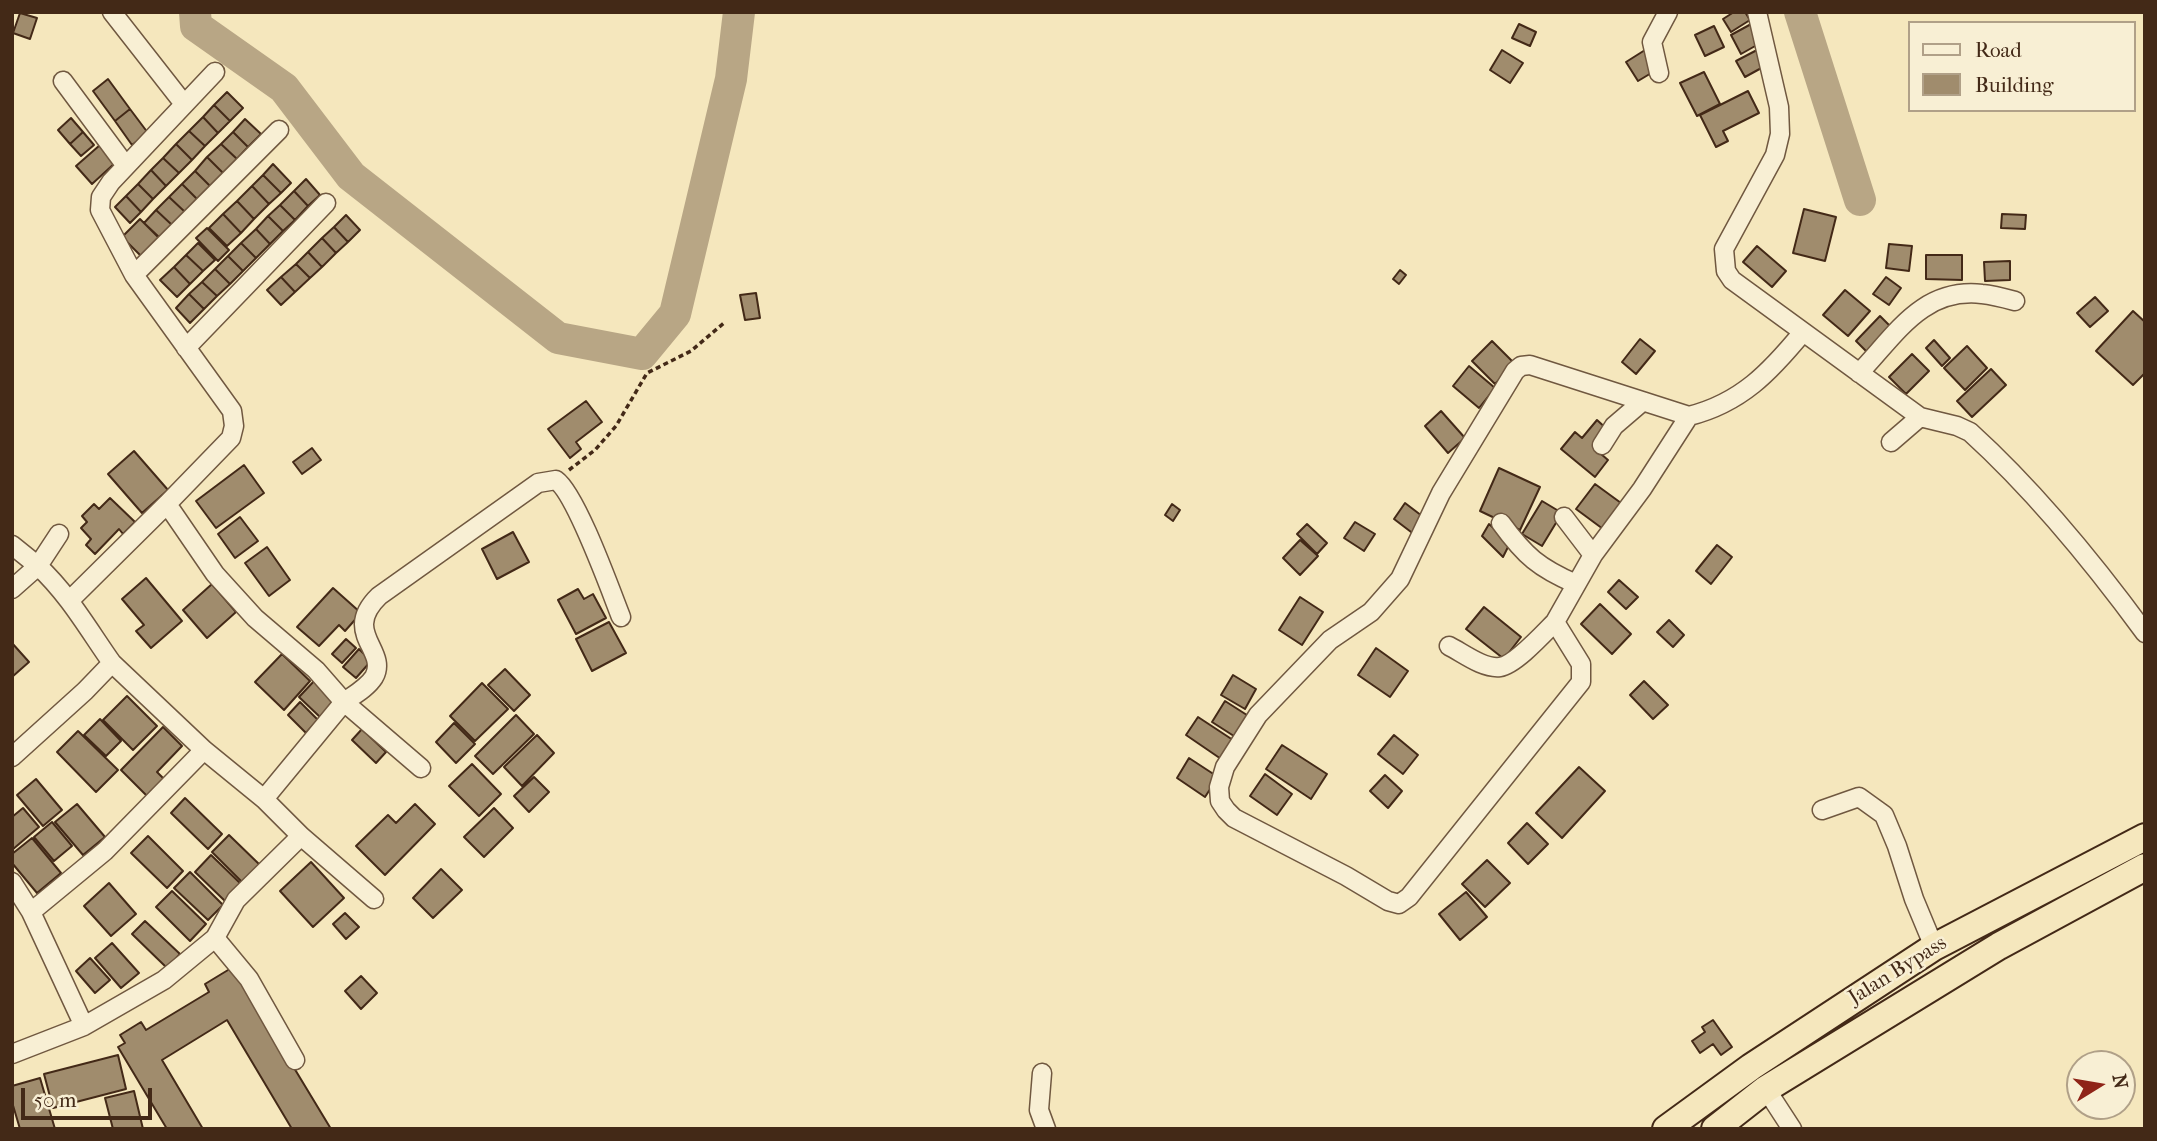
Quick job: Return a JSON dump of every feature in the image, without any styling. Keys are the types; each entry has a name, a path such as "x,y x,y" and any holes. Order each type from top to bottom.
{"highway":[{"name":"Jalan Bypass","path":"1666,1129 1751,1067 1934,947 2145,838"},
{"name":"Jalan Bypass","path":"1715,1129 1766,1089 1999,946 2145,867"}],"street":[{"path":"111,12 184,104"},
{"path":"1659,73 1652,42 1668,12"},
{"path":"1757,12 1779,107 1780,134 1775,156 1724,250 1726,271 1732,280 1920,417 1970,432 2046,511 2119,597 2145,633"},
{"path":"70,600 231,438 234,426 232,411 134,275 100,210 101,197 126,166 215,72"},
{"path":"63,81 126,166"},
{"path":"134,275 279,130"},
{"path":"186,348 326,203"},
{"path":"1858,373 1916,310 1941,297 1980,293 2015,301"},
{"path":"1555,622 1581,664 1581,682 1418,889 1404,901 1394,904 1234,818 1220,801 1219,787 1225,767 1258,715 1330,640 1371,612 1399,579 1441,493 1515,371 1521,366 1530,365 1689,416 1731,401 1763,377 1803,332"},
{"path":"1602,445 1615,426 1642,402"},
{"path":"1449,646 1478,661 1500,667 1509,663 1555,622 1593,555 1643,489 1689,416"},
{"path":"1891,442 1920,417"},
{"path":"264,799 344,702 376,675 376,661 363,624 364,614 370,605 538,483 556,480 563,484 574,503 621,617"},
{"path":"166,504 215,574 255,618 316,670 344,702 421,768"},
{"path":"1564,517 1593,555"},
{"path":"1501,523 1523,552 1550,573 1576,584"},
{"path":"12,589 38,566 59,534"},
{"path":"12,545 38,566 70,600 112,663 204,750 264,799 301,836 374,900"},
{"path":"12,757 112,663"},
{"path":"31,912 105,851 204,750"},
{"path":"1822,810 1859,797 1884,815 1934,947"},
{"path":"12,1054 84,1026 164,980 215,938 236,900 301,836"},
{"path":"12,882 31,912 84,1026"},
{"path":"215,938 249,979 295,1060"},
{"path":"1042,1073 1039,1110 1046,1129"},
{"path":"1766,1089 1792,1129"}],"path":[{"path":"556,480 595,450 606,438 647,373 691,351 724,323"}],"building":[{"path":"1734,12 1745,12 1750,20 1731,32 1723,19"},
{"path":"20,13 37,18 30,39 13,33"},
{"path":"1753,23 1764,41 1741,54 1731,35"},
{"path":"1519,24 1536,32 1530,46 1512,38"},
{"path":"1714,26 1724,47 1705,56 1695,35"},
{"path":"1502,50 1523,63 1510,83 1490,70"},
{"path":"1645,50 1658,69 1638,81 1626,62"},
{"path":"1757,50 1765,66 1745,77 1736,61"},
{"path":"1704,72 1720,104 1697,116 1680,83"},
{"path":"108,79 130,109 115,121 93,91"},
{"path":"1748,91 1759,113 1723,131 1728,141 1716,147 1700,115"},
{"path":"227,92 243,108 230,121 214,105"},
{"path":"214,105 230,121 218,133 203,117"},
{"path":"130,109 148,133 132,145 115,121"},
{"path":"203,117 218,133 205,146 189,131"},
{"path":"71,118 83,132 70,144 58,130"},
{"path":"245,119 261,134 248,147 233,132"},
{"path":"189,131 205,146 192,160 176,144"},
{"path":"83,132 94,145 81,156 70,144"},
{"path":"233,132 248,147 237,159 221,144"},
{"path":"176,144 192,160 179,173 163,158"},
{"path":"221,144 237,159 223,173 207,157"},
{"path":"100,145 115,163 92,184 76,166"},
{"path":"207,157 223,173 210,186 195,171"},
{"path":"163,158 179,173 166,186 151,170"},
{"path":"273,164 291,183 281,193 263,175"},
{"path":"151,170 166,186 153,199 138,184"},
{"path":"195,171 210,186 197,199 182,184"},
{"path":"263,175 281,193 269,204 252,186"},
{"path":"306,179 320,195 308,206 294,191"},
{"path":"138,184 153,199 141,212 126,196"},
{"path":"182,184 197,199 185,212 169,197"},
{"path":"252,186 269,204 254,219 237,201"},
{"path":"294,191 308,206 295,220 280,205"},
{"path":"126,196 141,212 130,223 115,207"},
{"path":"169,197 185,212 172,225 156,210"},
{"path":"237,201 254,219 241,233 223,214"},
{"path":"280,205 295,220 283,231 268,216"},
{"path":"1804,209 1836,217 1825,261 1793,253"},
{"path":"156,210 172,225 160,238 144,223"},
{"path":"223,214 241,233 227,246 209,228"},
{"path":"2002,214 2026,215 2025,229 2001,228"},
{"path":"346,215 360,230 348,242 334,227"},
{"path":"268,216 283,231 270,244 256,229"},
{"path":"140,219 159,238 141,256 122,237"},
{"path":"334,227 348,242 336,253 322,238"},
{"path":"207,228 229,250 218,261 196,238"},
{"path":"256,229 270,244 256,258 241,243"},
{"path":"322,238 336,253 322,267 308,252"},
{"path":"198,243 215,260 203,271 186,255"},
{"path":"241,243 256,258 243,271 228,256"},
{"path":"1889,244 1912,246 1909,271 1886,268"},
{"path":"1757,246 1786,271 1772,287 1743,262"},
{"path":"308,252 322,267 310,278 296,264"},
{"path":"186,255 203,271 190,284 174,267"},
{"path":"1926,255 1962,255 1962,280 1926,279"},
{"path":"228,256 243,271 230,284 215,269"},
{"path":"2010,261 2010,280 1985,281 1984,262"},
{"path":"296,264 310,278 295,292 281,277"},
{"path":"174,267 190,284 177,297 160,280"},
{"path":"215,269 230,284 217,296 202,282"},
{"path":"1400,270 1406,275 1399,284 1393,279"},
{"path":"281,277 295,292 281,305 267,290"},
{"path":"1886,277 1901,288 1889,305 1873,294"},
{"path":"202,282 217,296 204,309 189,294"},
{"path":"1845,290 1870,311 1848,336 1823,315"},
{"path":"756,293 760,318 745,320 740,295"},
{"path":"189,294 204,309 190,323 176,308"},
{"path":"2095,297 2108,311 2090,327 2077,313"},
{"path":"2133,311 2145,322 2145,373 2133,385 2096,351"},
{"path":"1880,316 1896,332 1872,357 1856,341"},
{"path":"1640,339 1655,351 1636,374 1622,362"},
{"path":"1934,340 1950,358 1942,366 1926,348"},
{"path":"1492,341 1515,364 1495,384 1472,361"},
{"path":"1967,346 1987,368 1965,390 1944,368"},
{"path":"1912,354 1929,371 1906,394 1889,377"},
{"path":"1469,366 1495,388 1479,408 1453,386"},
{"path":"1991,369 2006,385 1972,417 1957,401"},
{"path":"586,401 602,422 576,442 581,449 570,458 548,429"},
{"path":"1441,411 1465,438 1448,453 1425,426"},
{"path":"1597,420 1608,430 1594,448 1608,460 1595,477 1561,449 1575,432 1582,438"},
{"path":"312,448 321,460 302,474 293,462"},
{"path":"134,451 168,490 142,513 108,474"},
{"path":"244,465 264,493 216,528 196,501"},
{"path":"1499,468 1540,487 1520,530 1480,511"},
{"path":"1595,484 1621,503 1603,529 1576,509"},
{"path":"110,498 135,522 123,534 119,529 95,554 86,545 91,539 81,528 87,522 82,516 94,504 99,509"},
{"path":"1542,501 1562,513 1542,546 1522,534"},
{"path":"1405,503 1426,519 1415,535 1394,519"},
{"path":"1172,504 1180,510 1173,521 1165,515"},
{"path":"240,517 258,541 235,558 218,534"},
{"path":"1355,522 1375,534 1364,551 1344,538"},
{"path":"1307,524 1327,543 1317,554 1297,534"},
{"path":"1489,524 1510,543 1503,557 1482,536"},
{"path":"513,532 529,562 497,579 482,549"},
{"path":"1300,540 1318,556 1300,575 1283,558"},
{"path":"1717,545 1732,557 1711,584 1696,571"},
{"path":"267,547 290,580 269,596 245,563"},
{"path":"146,578 182,621 151,648 136,631 144,625 122,599"},
{"path":"1619,580 1638,597 1626,609 1608,592"},
{"path":"212,584 236,612 207,638 183,610"},
{"path":"333,588 361,613 345,631 339,625 319,646 297,627"},
{"path":"578,589 584,599 593,594 606,618 576,634 558,600"},
{"path":"1300,597 1323,612 1302,645 1279,630"},
{"path":"1600,604 1631,634 1612,654 1581,624"},
{"path":"1484,607 1521,637 1504,659 1466,629"},
{"path":"1669,620 1684,635 1673,647 1657,632"},
{"path":"609,622 626,653 592,671 576,639"},
{"path":"346,639 356,648 342,663 332,654"},
{"path":"12,643 29,662 12,677"},
{"path":"1376,648 1408,671 1390,697 1358,675"},
{"path":"359,649 371,661 356,678 343,667"},
{"path":"282,654 310,681 284,710 255,682"},
{"path":"505,669 530,695 514,711 488,685"},
{"path":"1233,675 1256,689 1245,709 1221,695"},
{"path":"316,679 338,699 321,718 299,697"},
{"path":"1644,681 1668,705 1653,719 1630,695"},
{"path":"482,683 508,709 475,741 450,716"},
{"path":"127,696 157,726 133,750 103,720"},
{"path":"1225,701 1250,717 1237,738 1212,722"},
{"path":"300,702 318,720 306,733 288,715"},
{"path":"516,715 534,734 493,774 475,756"},
{"path":"1198,717 1236,742 1224,761 1186,735"},
{"path":"100,719 121,741 106,756 84,735"},
{"path":"454,723 475,744 456,763 436,742"},
{"path":"163,727 182,746 157,772 166,781 149,798 121,770"},
{"path":"362,729 386,752 376,763 352,740"},
{"path":"78,731 118,770 96,792 57,752"},
{"path":"537,735 554,753 522,786 504,767"},
{"path":"1394,735 1418,755 1403,774 1378,754"},
{"path":"1282,745 1327,774 1311,799 1266,769"},
{"path":"1189,758 1218,777 1205,797 1177,778"},
{"path":"472,764 501,794 479,816 449,786"},
{"path":"1579,767 1605,791 1562,838 1536,813"},
{"path":"1265,774 1292,794 1277,815 1250,796"},
{"path":"1385,775 1402,791 1388,808 1370,791"},
{"path":"534,777 549,792 529,812 514,796"},
{"path":"36,779 62,810 43,826 17,795"},
{"path":"185,798 222,834 208,849 171,813"},
{"path":"77,804 105,837 83,855 55,822"},
{"path":"415,804 435,824 385,875 356,846 388,815 396,823"},
{"path":"23,808 39,827 12,850 12,817"},
{"path":"494,808 513,828 484,857 464,837"},
{"path":"52,822 72,846 54,861 34,837"},
{"path":"1527,823 1548,844 1528,864 1508,843"},
{"path":"229,835 261,866 244,884 212,852"},
{"path":"148,836 183,871 167,888 131,853"},
{"path":"32,838 61,873 37,893 12,863 12,854"},
{"path":"211,855 242,885 226,902 195,872"},
{"path":"1487,860 1510,883 1485,907 1462,884"},
{"path":"311,862 344,898 313,927 280,891"},
{"path":"441,869 462,890 433,918 413,898"},
{"path":"190,872 223,905 208,920 174,888"},
{"path":"109,883 136,914 111,936 84,906"},
{"path":"172,891 206,924 190,941 156,907"},
{"path":"1466,892 1487,917 1460,940 1439,914"},
{"path":"345,913 359,927 346,939 333,924"},
{"path":"145,921 180,954 167,968 132,934"},
{"path":"112,943 139,973 121,988 95,958"},
{"path":"90,958 110,980 95,993 76,971"},
{"path":"233,967 331,1129 292,1129 227,1020 162,1060 203,1129 167,1129 118,1047 125,1043 120,1035 141,1022 146,1030 209,992 205,984"},
{"path":"361,976 377,993 361,1009 345,991"},
{"path":"1713,1020 1732,1047 1721,1055 1713,1044 1700,1053 1692,1041 1705,1032 1702,1027"},
{"path":"118,1055 126,1089 53,1108 44,1074"},
{"path":"40,1078 55,1129 20,1129 12,1102 12,1086"},
{"path":"134,1091 143,1129 113,1129 105,1098"}],"waterway":[{"path":"195,12 196,26 284,88 351,176 558,338 642,354 675,314 731,79 739,12"},
{"path":"1800,12 1860,200"}]}
